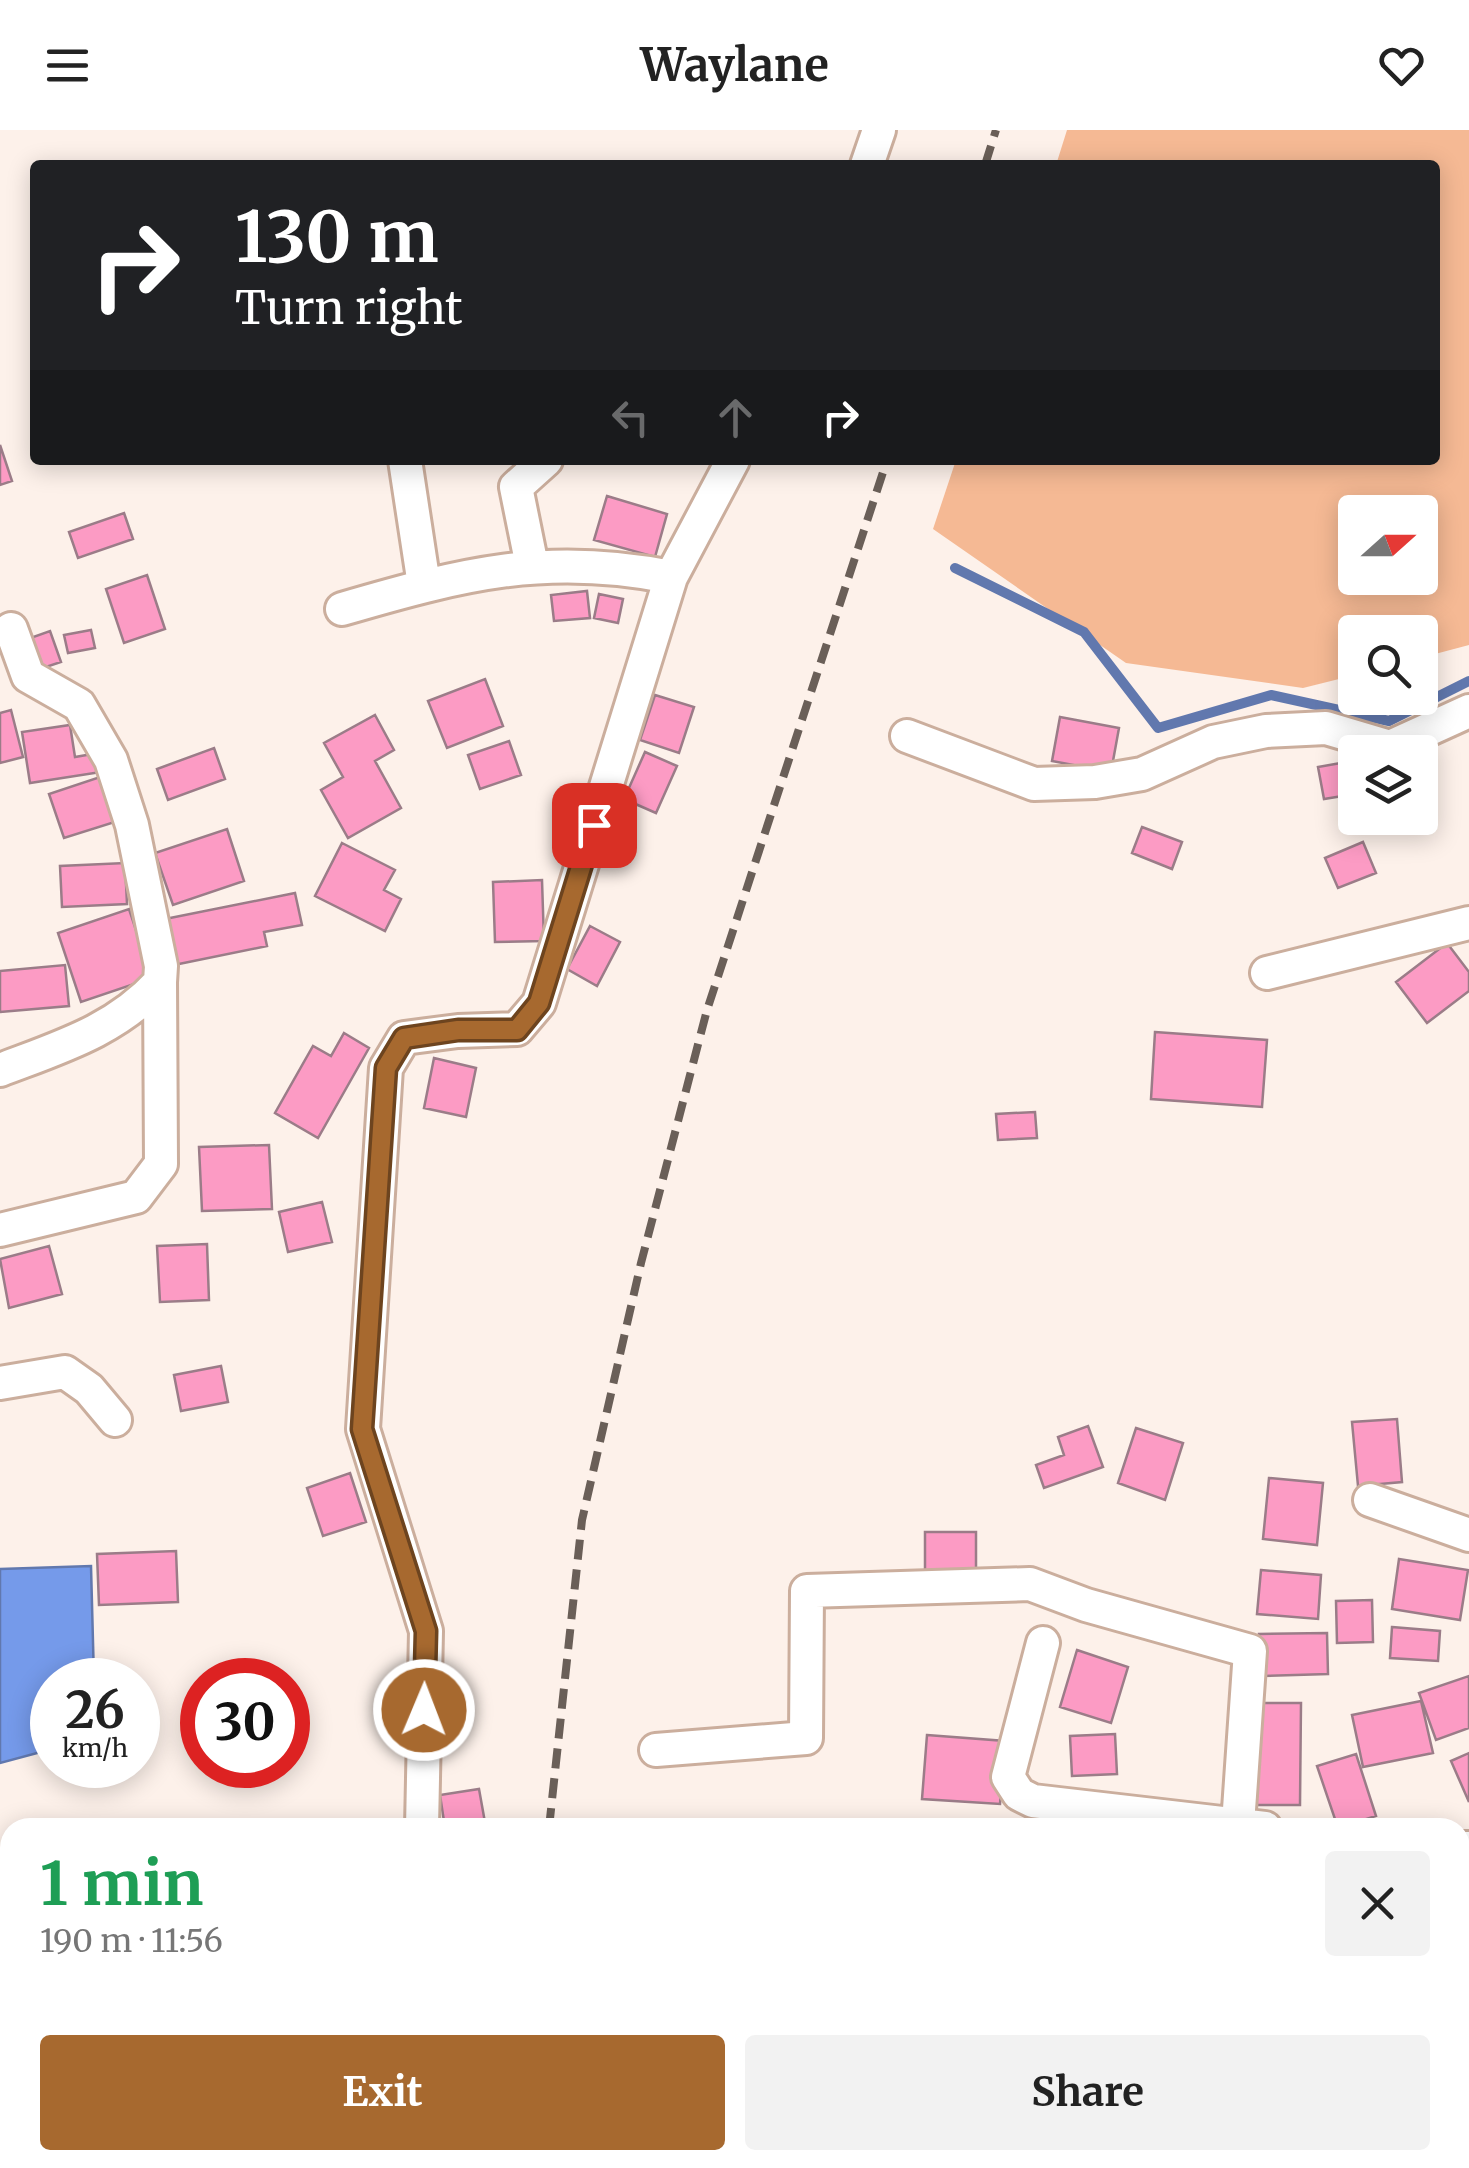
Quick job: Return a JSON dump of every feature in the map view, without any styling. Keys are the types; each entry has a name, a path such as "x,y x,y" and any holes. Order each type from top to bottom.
{"street":[{"path":"869,160 879,130"},
{"path":"406,465 424,585"},
{"path":"532,566 516,487 540,465"},
{"path":"422,1818 426,1631 362,1429 386,1068 404,1038 458,1030 517,1030 539,1003 672,576 730,465"},
{"path":"342,609 466,573 532,566 610,564 672,576"},
{"path":"0,1230 136,1197 162,1164 161,966 138,852 111,760 79,706 28,676 11,629"},
{"path":"908,736 1034,784 1095,782 1142,774 1213,742 1266,731 1326,728 1390,746 1469,710"},
{"path":"1267,973 1469,922"},
{"path":"0,1070 68,1047 116,1022 160,982"},
{"path":"0,1383 65,1372 89,1389 115,1420"},
{"path":"1370,1500 1469,1534"},
{"path":"656,1750 806,1738 807,1591 1030,1584 1086,1605 1250,1651 1252,1818"},
{"path":"1043,1643 1008,1776 1018,1794 1034,1801 1182,1818"}],"shaded area":[{"path":"1067,130 1469,130 1469,645 1438,653 1438,615 1338,615 1338,679 1303,688 1126,663 933,529 954,465 1440,465 1440,160 1058,160"}],"water":[{"path":"91,1566 93,1658 30,1658 30,1755 0,1763 0,1569"}],"building":[{"path":"0,445 12,481 0,485"},
{"path":"607,496 667,514 655,557 594,540"},
{"path":"124,513 133,539 78,558 69,532"},
{"path":"147,575 165,629 124,643 106,589"},
{"path":"587,591 590,618 554,621 551,595"},
{"path":"599,594 623,599 618,623 594,618"},
{"path":"91,630 95,648 68,653 64,635"},
{"path":"50,631 61,662 34,671 22,641"},
{"path":"485,679 503,726 447,748 428,701"},
{"path":"655,695 694,707 679,753 640,740"},
{"path":"11,710 23,757 0,763 0,713"},
{"path":"375,715 394,750 375,761 401,808 348,838 321,790 343,777 324,743"},
{"path":"1060,717 1119,728 1111,772 1052,761"},
{"path":"70,725 75,757 98,753 101,772 30,783 22,732"},
{"path":"509,741 521,775 480,789 468,755"},
{"path":"214,748 225,779 168,800 157,769"},
{"path":"645,752 677,766 656,813 624,799"},
{"path":"1338,763 1338,797 1324,799 1318,767"},
{"path":"103,776 118,821 64,838 49,794"},
{"path":"1142,827 1182,842 1172,869 1132,853"},
{"path":"227,829 244,881 173,905 155,853"},
{"path":"1363,842 1376,873 1338,888 1325,858"},
{"path":"342,843 395,870 384,890 401,899 385,931 315,896"},
{"path":"125,863 127,904 62,907 60,866"},
{"path":"542,880 544,941 495,942 493,882"},
{"path":"295,893 302,925 264,932 267,946 174,965 165,919"},
{"path":"129,909 152,978 81,1002 58,933"},
{"path":"590,926 620,942 597,986 567,969"},
{"path":"1447,943 1469,972 1469,991 1427,1023 1396,982"},
{"path":"65,965 69,1006 0,1012 0,971"},
{"path":"1155,1032 1267,1040 1262,1107 1151,1099"},
{"path":"344,1033 369,1048 318,1138 275,1113 313,1046 331,1056"},
{"path":"434,1058 476,1068 466,1117 424,1108"},
{"path":"1035,1112 1037,1138 998,1140 996,1114"},
{"path":"269,1145 272,1209 202,1211 199,1147"},
{"path":"322,1202 332,1242 288,1252 279,1212"},
{"path":"207,1244 209,1300 160,1302 157,1246"},
{"path":"49,1246 62,1294 9,1308 0,1259"},
{"path":"221,1366 228,1402 181,1411 174,1375"},
{"path":"1397,1419 1402,1482 1358,1486 1352,1422"},
{"path":"1088,1426 1103,1467 1044,1488 1036,1465 1064,1455 1058,1437"},
{"path":"1136,1428 1183,1443 1165,1500 1118,1483"},
{"path":"350,1473 366,1522 323,1536 307,1488"},
{"path":"1269,1478 1323,1483 1317,1545 1263,1539"},
{"path":"925,1532 976,1532 976,1572 925,1572"},
{"path":"176,1551 178,1602 99,1605 97,1554"},
{"path":"1399,1559 1468,1570 1460,1620 1392,1609"},
{"path":"1261,1570 1321,1575 1318,1619 1257,1614"},
{"path":"1372,1600 1373,1642 1337,1643 1336,1601"},
{"path":"1392,1627 1440,1631 1438,1661 1390,1658"},
{"path":"1327,1633 1328,1674 1260,1676 1259,1634"},
{"path":"1077,1650 1128,1667 1111,1723 1060,1707"},
{"path":"1469,1676 1469,1728 1436,1740 1419,1693"},
{"path":"1421,1701 1433,1753 1363,1767 1352,1715"},
{"path":"1248,1703 1301,1703 1300,1805 1248,1805"},
{"path":"1115,1734 1117,1774 1072,1776 1070,1736"},
{"path":"927,1735 1005,1741 1000,1804 922,1799"},
{"path":"1469,1753 1469,1802 1451,1761"},
{"path":"1356,1754 1376,1816 1335,1818 1317,1766"},
{"path":"479,1789 484,1818 443,1818 440,1795"}],"waterway":[{"path":"955,568 1084,632 1158,728 1271,695 1389,721 1469,681"}],"railway":[{"path":"987,160 996,130"},
{"path":"550,1818 582,1520 641,1263 707,1010 885,465"}],"route":[{"path":"424,1710 426,1631 362,1429 386,1068 404,1038 458,1030 517,1030 539,1003 594,825"}]}
